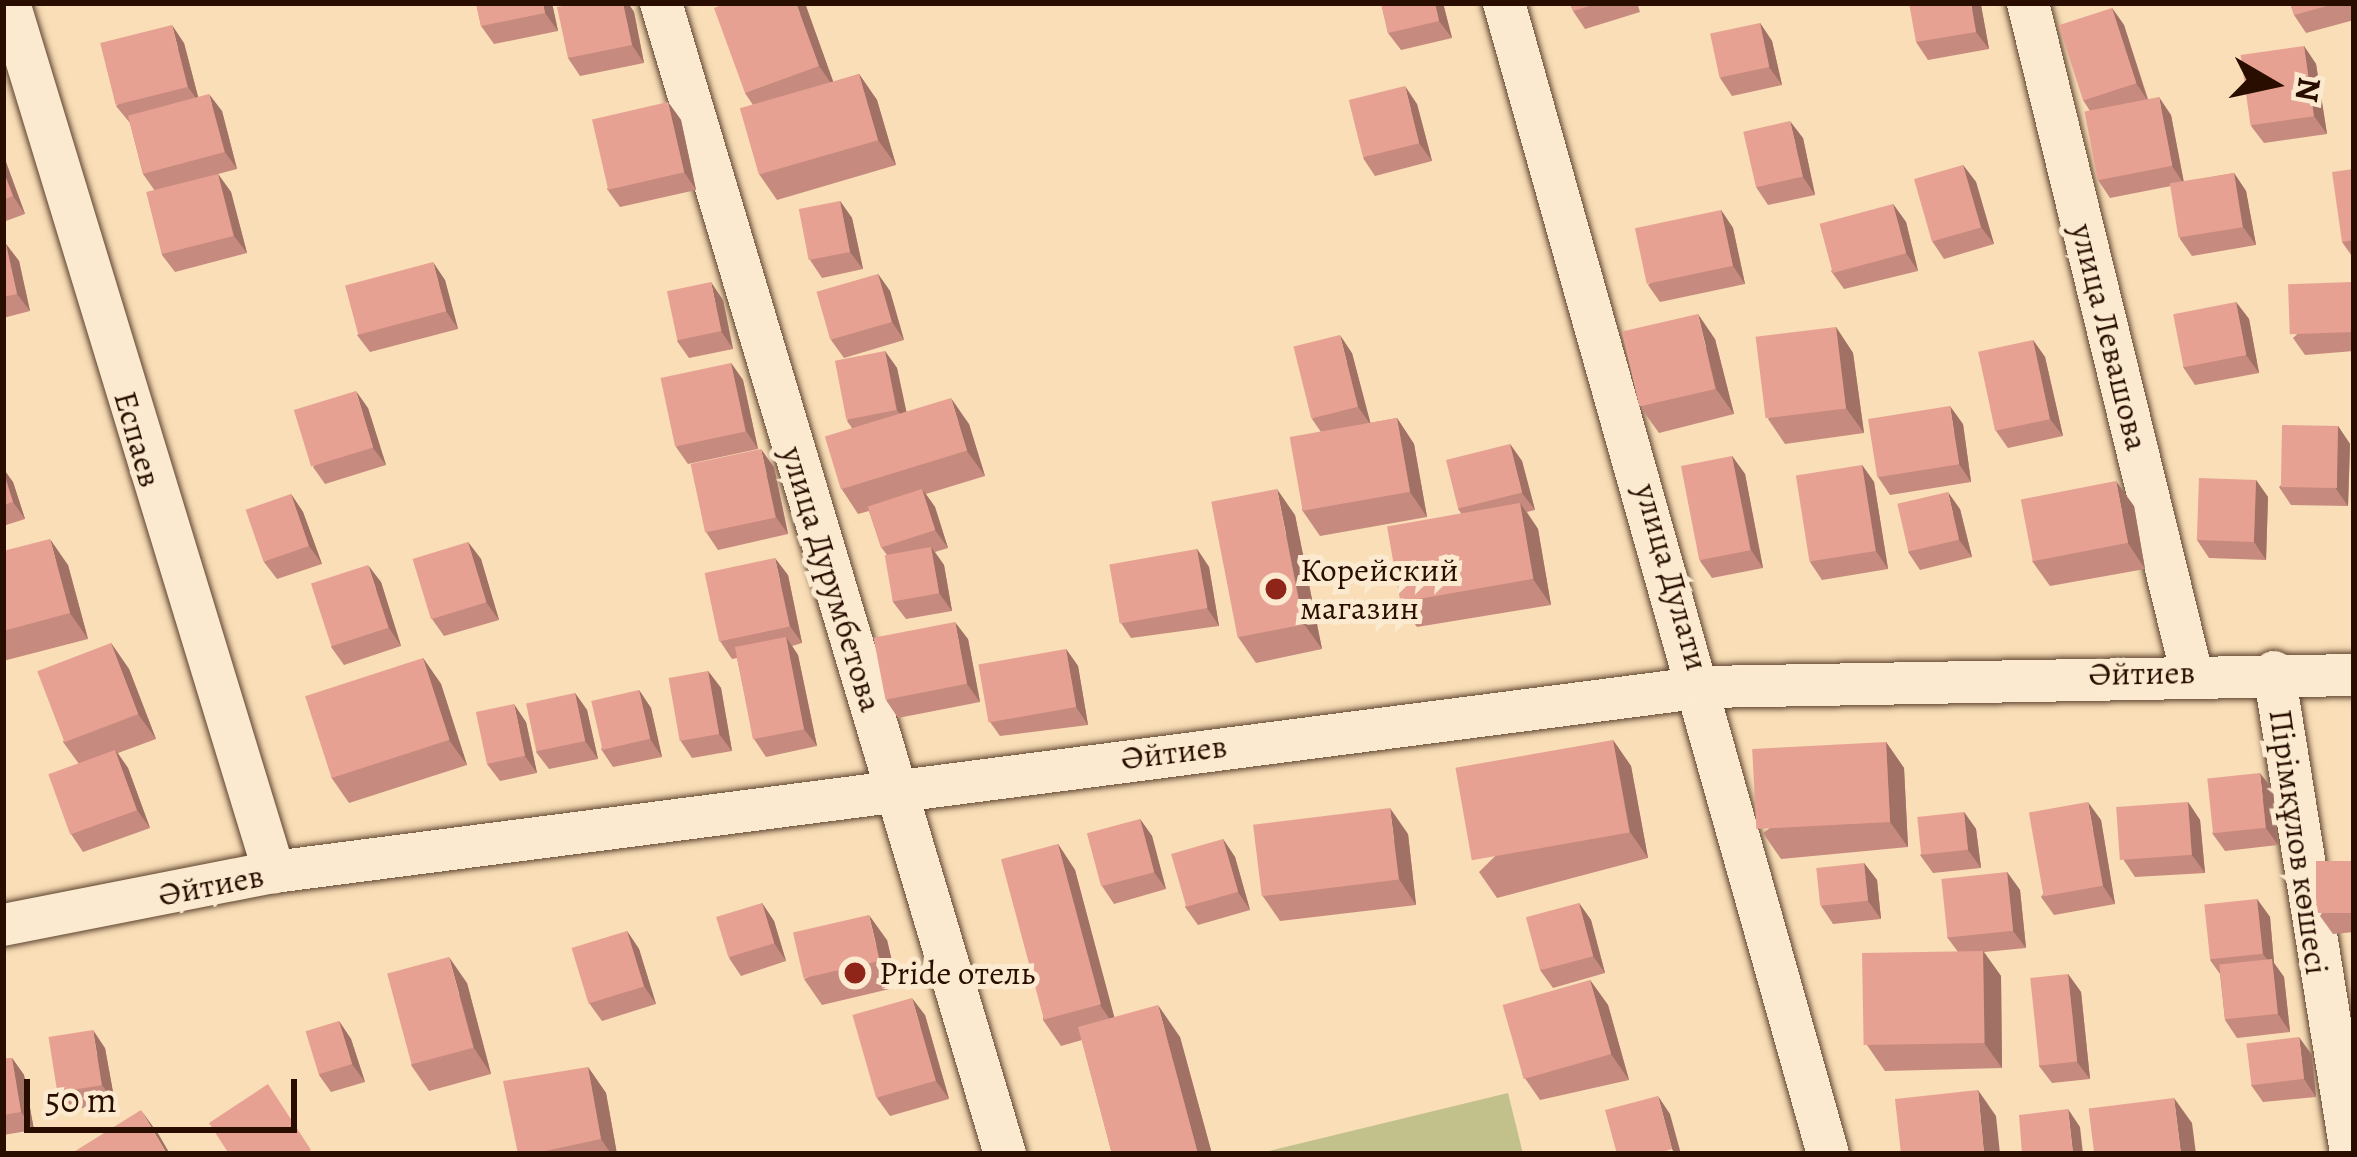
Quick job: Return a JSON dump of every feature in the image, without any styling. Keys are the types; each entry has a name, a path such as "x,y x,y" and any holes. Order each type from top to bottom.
{"street":[{"name":"Еспаев","path":"9,3 274,872"},
{"name":"улица Дурумбетова","path":"661,3 1005,1154"},
{"name":"улица Дулати","path":"1504,3 1705,687 1828,1154"},
{"name":"улица Левашова","path":"2028,3 2191,671"},
{"name":"Әйтиев","path":"3,925 274,872 893,786 1705,687 2191,671 2354,675"},
{"name":"Пірімқұлов көшесі","path":"2273,672 2345,1091 2351,1154"}],"shaded area":[{"path":"1508,1093 1523,1154 1257,1154"}],"building":[{"path":"476,3 543,3 545,13 481,26"},
{"path":"623,3 632,45 568,58 557,7"},
{"path":"727,3 796,3 819,66 745,93 714,8"},
{"path":"1381,3 1435,3 1439,21 1388,33"},
{"path":"1570,3 1600,3 1573,11"},
{"path":"1909,3 1971,3 1976,32 1916,42"},
{"path":"2290,3 2338,3 2294,15"},
{"path":"2112,8 2136,83 2083,100 2059,25"},
{"path":"1760,23 1769,67 1719,78 1710,34"},
{"path":"172,25 187,87 116,105 100,43"},
{"path":"2304,46 2314,116 2251,125 2241,55"},
{"path":"859,74 878,140 759,175 740,108"},
{"path":"1405,86 1419,143 1363,157 1349,100"},
{"path":"209,94 225,152 143,174 128,116"},
{"path":"2159,97 2172,166 2098,180 2084,112"},
{"path":"668,102 684,172 608,190 592,120"},
{"path":"1790,121 1803,177 1756,187 1743,132"},
{"path":"1963,165 1981,227 1932,242 1914,179"},
{"path":"2354,169 2354,240 2342,242 2332,172"},
{"path":"3,170 13,196 3,200"},
{"path":"2234,173 2243,227 2178,237 2170,183"},
{"path":"218,174 233,236 162,254 146,192"},
{"path":"840,201 850,252 809,260 799,209"},
{"path":"1893,204 1906,253 1833,273 1820,224"},
{"path":"1721,210 1733,266 1647,284 1635,228"},
{"path":"3,244 17,294 3,297"},
{"path":"433,262 446,311 358,335 345,286"},
{"path":"878,274 892,322 830,340 816,292"},
{"path":"711,282 721,331 677,340 667,291"},
{"path":"2352,282 2354,332 2290,334 2288,284"},
{"path":"2236,302 2246,355 2183,367 2173,314"},
{"path":"1698,314 1715,389 1639,407 1622,332"},
{"path":"1836,327 1846,408 1766,418 1756,337"},
{"path":"1340,335 1358,407 1311,418 1293,347"},
{"path":"2033,340 2050,419 1995,431 1978,352"},
{"path":"885,351 896,410 846,420 835,361"},
{"path":"731,363 746,431 675,446 661,378"},
{"path":"356,391 373,447 311,466 294,410"},
{"path":"951,398 967,451 841,489 825,437"},
{"path":"1950,406 1959,464 1877,477 1868,419"},
{"path":"1397,418 1410,492 1303,511 1290,437"},
{"path":"2282,425 2338,426 2337,488 2281,487"},
{"path":"1510,444 1522,493 1458,508 1446,460"},
{"path":"761,449 776,517 705,532 691,464"},
{"path":"1732,456 1750,550 1699,560 1681,466"},
{"path":"1862,465 1876,551 1809,561 1796,475"},
{"path":"3,472 13,502 3,505"},
{"path":"2199,478 2256,480 2254,542 2197,540"},
{"path":"2116,481 2128,543 2033,561 2021,500"},
{"path":"922,489 935,530 881,548 868,507"},
{"name":"Корейский магазин","path":"1277,489 1303,624 1238,637 1211,502"},
{"path":"1948,492 1959,540 1908,551 1897,504"},
{"path":"291,494 309,546 264,562 246,510"},
{"path":"1520,503 1533,579 1400,602 1387,526"},
{"path":"50,539 70,613 3,631 3,551"},
{"path":"468,542 486,602 431,619 413,559"},
{"path":"931,547 939,593 893,601 885,555"},
{"path":"1197,549 1207,608 1120,624 1109,564"},
{"path":"775,558 790,626 719,641 705,573"},
{"path":"368,565 388,628 331,646 311,584"},
{"path":"955,622 967,684 886,700 874,638"},
{"path":"786,637 804,729 753,739 735,647"},
{"path":"111,643 138,714 64,742 37,671"},
{"path":"1066,649 1076,707 989,723 978,664"},
{"path":"423,658 450,740 332,778 305,696"},
{"path":"708,671 719,734 680,741 669,678"},
{"path":"639,690 650,739 603,750 591,701"},
{"path":"575,693 585,741 536,751 526,703"},
{"path":"514,704 525,756 487,764 476,712"},
{"path":"1613,740 1629,833 1472,860 1455,768"},
{"path":"1886,742 1890,822 1756,829 1752,749"},
{"path":"115,750 137,810 70,834 48,774"},
{"path":"2260,773 2266,828 2213,833 2207,779"},
{"path":"2088,802 2103,886 2044,896 2029,812"},
{"path":"2188,802 2192,855 2120,860 2116,807"},
{"path":"1390,808 1399,879 1262,896 1253,825"},
{"path":"1964,812 1968,850 1921,855 1917,817"},
{"path":"1140,819 1154,872 1101,886 1087,833"},
{"path":"1223,839 1238,892 1186,907 1171,854"},
{"path":"1058,844 1101,1004 1044,1020 1001,859"},
{"path":"2316,861 2354,861 2354,913 2316,913"},
{"path":"1864,863 1868,901 1820,906 1816,868"},
{"path":"2007,872 2013,931 1948,938 1941,879"},
{"path":"2257,899 2263,954 2210,959 2204,905"},
{"path":"762,903 774,943 728,957 716,917"},
{"path":"1579,903 1593,956 1540,970 1526,917"},
{"path":"869,915 880,961 804,978 793,933"},
{"path":"627,931 644,986 588,1003 572,948"},
{"path":"1983,951 1985,1043 1864,1045 1862,953"},
{"path":"449,957 473,1048 412,1064 387,974"},
{"path":"2272,959 2278,1014 2225,1019 2219,965"},
{"path":"2068,974 2077,1062 2039,1065 2030,978"},
{"path":"1590,980 1611,1054 1524,1079 1503,1005"},
{"path":"912,998 936,1081 876,1098 852,1015"},
{"path":"1158,1005 1198,1154 1112,1154 1078,1027"},
{"path":"339,1021 352,1064 319,1074 306,1031"},
{"path":"93,1030 102,1085 57,1092 49,1037"},
{"path":"2299,1037 2304,1079 2252,1085 2246,1043"},
{"path":"12,1058 21,1112 3,1115 3,1059"},
{"path":"588,1067 601,1139 518,1154 503,1081"},
{"path":"268,1084 311,1150 305,1154 229,1154 209,1123"},
{"path":"1978,1090 1984,1154 1901,1154 1895,1099"},
{"path":"1658,1096 1672,1149 1617,1154 1605,1110"},
{"path":"2174,1098 2181,1154 2094,1154 2089,1108"},
{"path":"2068,1109 2073,1154 2022,1154 2019,1115"},
{"path":"141,1110 167,1154 72,1153"}],"place":[{"name":"Корейский магазин","path":"1276,589"},
{"name":"Pride отель","path":"855,973"}]}
